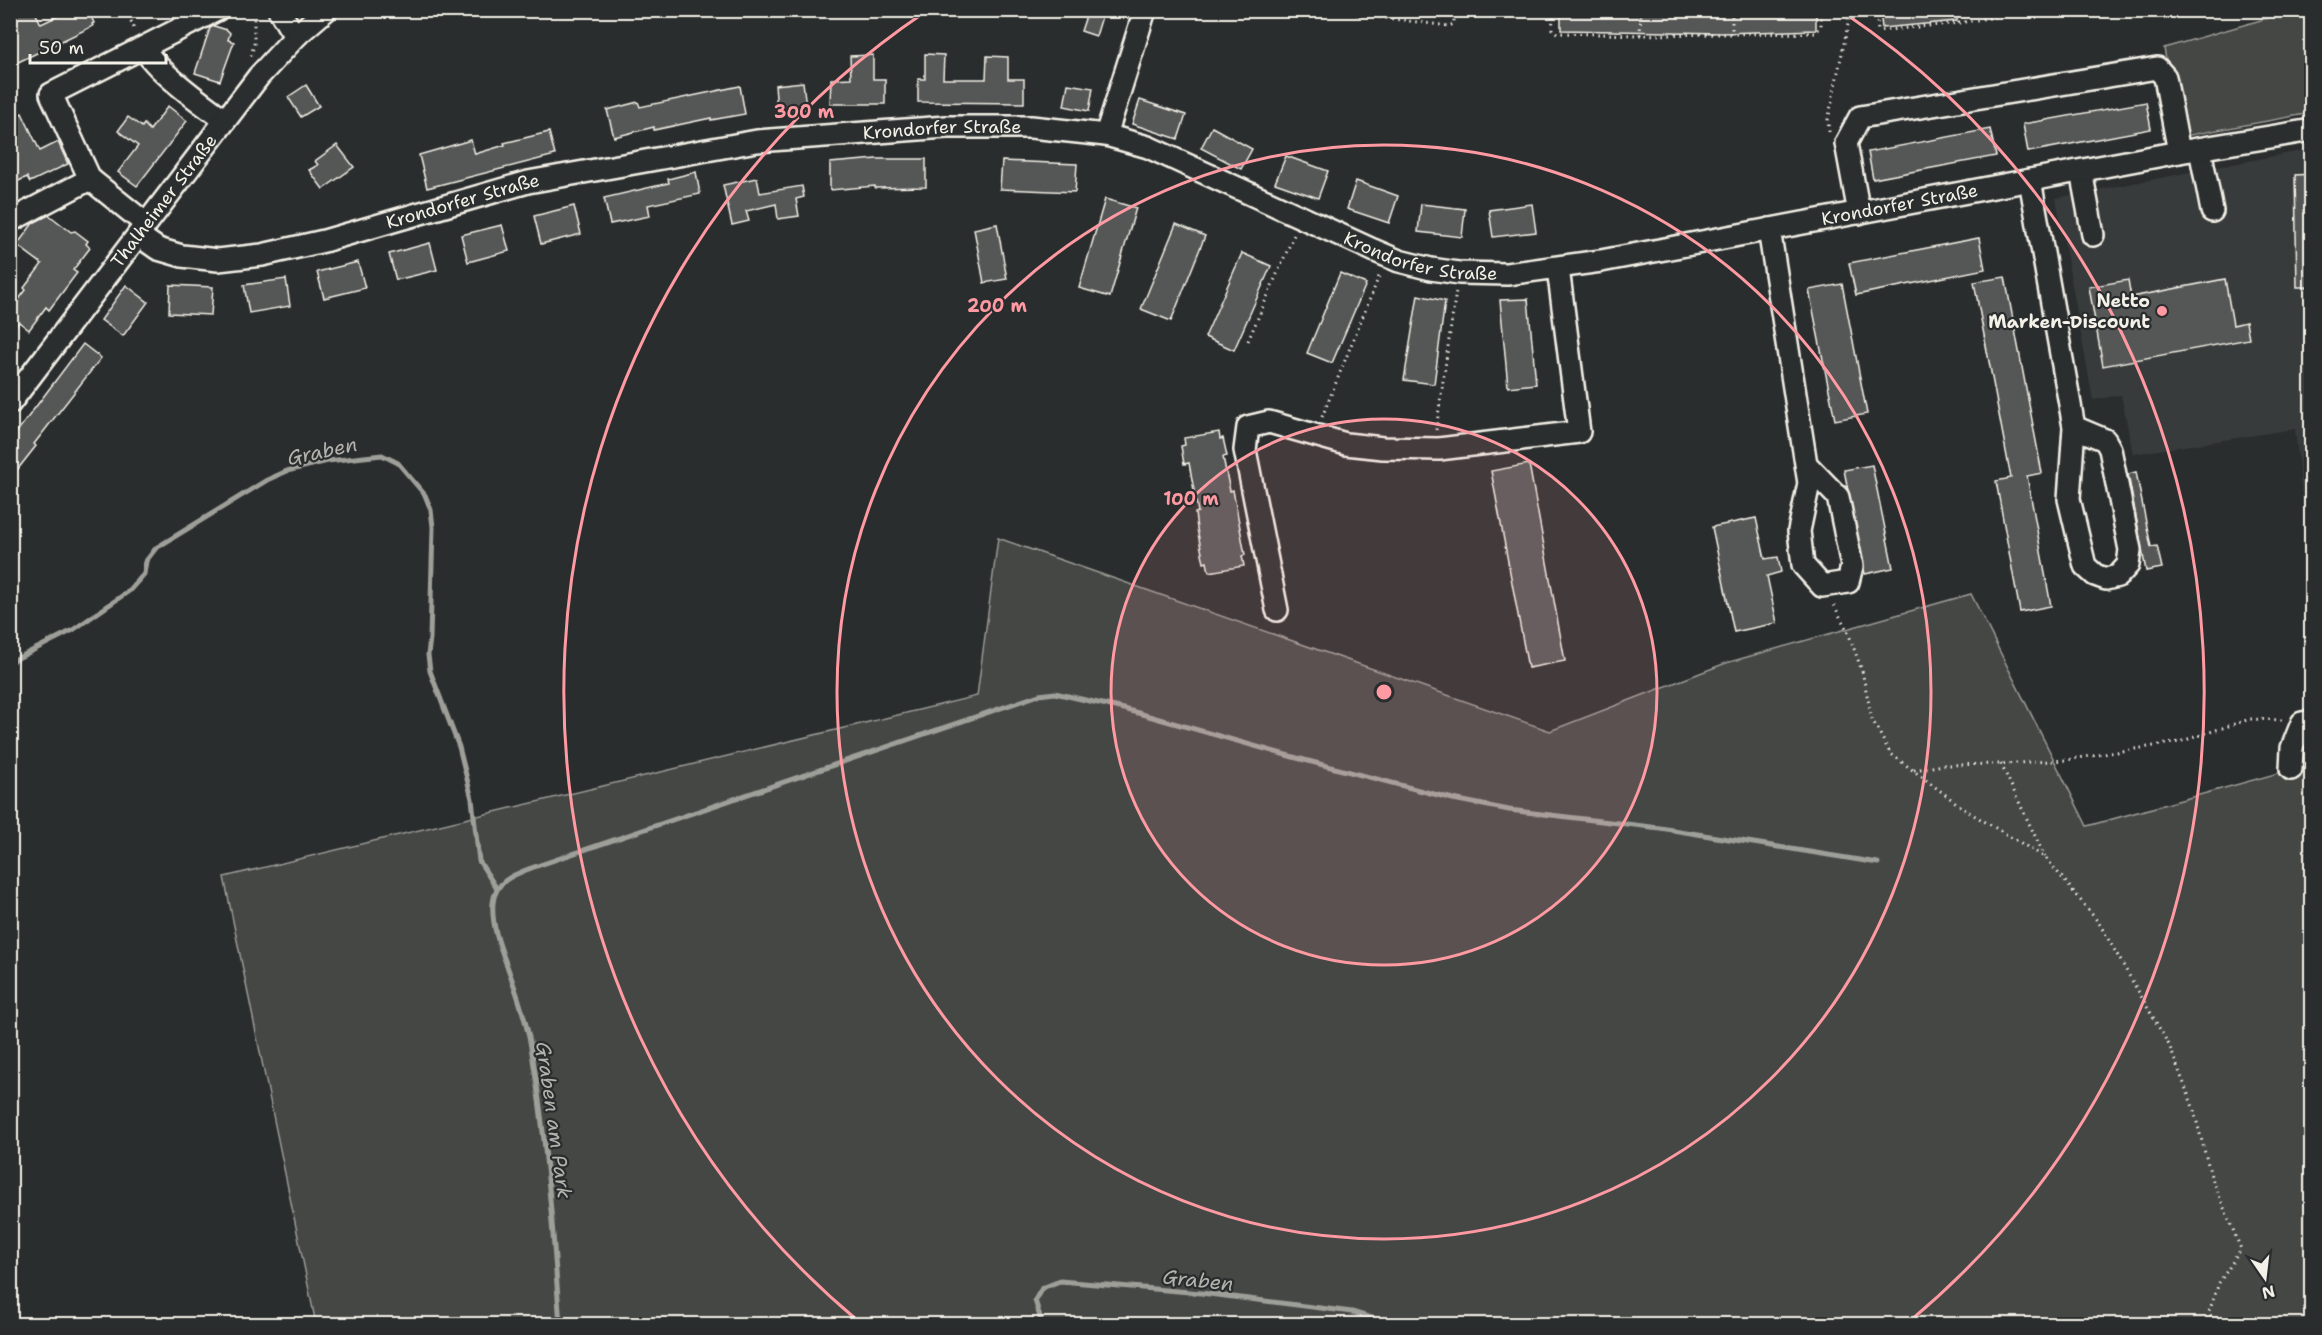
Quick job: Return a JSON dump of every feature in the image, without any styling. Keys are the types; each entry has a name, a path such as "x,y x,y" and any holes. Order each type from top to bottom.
{"street":[{"path":"10,221 90,179 51,94 217,10"},
{"path":"279,10 289,27 297,35"},
{"name":"Thalheimer Straße","path":"10,403 259,76 297,35 326,10"},
{"path":"1106,135 1145,10"},
{"path":"144,48 147,55 163,70 225,120"},
{"path":"1859,213 1846,143 1860,117 2157,68 2165,77 2212,211"},
{"name":"Krondorfer Straße","path":"90,179 142,229 158,249 169,253 218,260 262,255 324,241 528,182 757,141 956,127 1031,127 1106,135 1168,155 1387,256 1431,269 1459,273 1506,274 1558,268 2190,150 2312,130"},
{"path":"2081,171 2093,235"},
{"path":"2031,180 2074,428 2069,499 2085,566 2095,575 2106,579 2118,576 2128,564 2130,550 2109,449 2105,440 2074,428"},
{"path":"1769,229 1806,464 1809,483 1799,531 1803,565 1822,586 1848,582 1852,567 1838,497 1806,464"},
{"path":"1276,610 1245,450 1248,427 1269,422 1346,444 1383,448 1433,449 1579,432 1558,268"},
{"path":"2291,769 2292,748 2307,722"}],"path":[{"path":"255,10 254,44 250,59 259,76"},
{"path":"1320,10 1360,17 1449,26 1454,24 1454,10"},
{"path":"1360,10 1360,17"},
{"path":"1554,10 1552,29 1557,33 1640,35 1816,33 1821,26 1821,10"},
{"path":"1640,35 1641,10"},
{"path":"1732,10 1732,34"},
{"path":"1830,142 1828,120 1851,10"},
{"path":"1876,10 1878,31 1959,23 2037,10"},
{"path":"1957,10 1959,23"},
{"path":"1248,341 1302,216"},
{"name":"Krondorfer Straße","path":"1315,435 1380,274"},
{"name":"Krondorfer Straße","path":"1433,449 1456,291"},
{"path":"1822,586 1848,632 1862,671 1872,719 1890,753 1967,811 2046,858"},
{"path":"1913,771 1944,765 2066,760 2179,742 2250,719 2307,722"},
{"path":"2001,764 2046,858 2099,923 2169,1045 2193,1107 2211,1176 2241,1249 2219,1283 2209,1312 2214,1324"}],"shaded area":[{"path":"2292,11 2311,11 2311,113 2179,137 2164,48"},
{"path":"2311,149 2311,585 2295,429 2133,454 2121,395 2093,400 2056,198"},
{"path":"998,538 1550,731 1726,663 1971,594 2087,826 2311,764 2311,1324 316,1324 224,877 977,696"}],"building":[{"path":"10,10 34,10 41,24 71,10 88,10 94,23 93,26 10,66"},
{"path":"1088,10 1104,10 1096,36 1081,31"},
{"path":"1561,10 1816,10 1816,30 1723,33 1561,30"},
{"path":"1880,10 1957,10 1957,21 1882,28"},
{"path":"214,26 227,30 230,33 228,40 234,42 220,81 195,73 210,28"},
{"path":"925,54 944,55 943,79 986,79 987,56 1008,57 1008,79 1024,79 1024,103 918,102 918,79 925,79"},
{"path":"873,55 873,79 885,79 885,104 830,104 831,79 851,78 850,56"},
{"path":"803,82 806,107 777,110 775,85"},
{"path":"1068,84 1093,88 1089,111 1064,106"},
{"path":"306,85 319,106 301,117 288,97"},
{"path":"740,86 745,114 711,120 711,118 654,130 654,127 614,137 607,110 638,102 640,107"},
{"path":"1140,100 1186,115 1178,139 1132,124"},
{"path":"2146,102 2151,129 2028,152 2023,124"},
{"path":"168,106 187,121 137,186 118,172 138,146 118,131 128,117 142,127 144,124 150,130"},
{"path":"22,113 40,151 58,142 68,164 30,182 27,177 10,185 10,119"},
{"path":"1212,127 1252,149 1241,169 1201,148"},
{"path":"1990,129 1996,156 1873,179 1868,152"},
{"path":"549,132 555,155 427,188 419,155 471,140 475,154 505,145 504,143"},
{"path":"337,145 354,167 323,189 309,170 318,165 315,161"},
{"path":"1286,156 1328,171 1318,198 1275,183"},
{"path":"877,159 926,159 926,187 875,188 875,186 830,190 830,163"},
{"path":"1002,161 1077,164 1075,192 1000,189"},
{"path":"696,172 700,194 648,205 650,216 610,224 604,198 669,183 668,179"},
{"path":"2312,174 2312,287 2297,287 2295,175"},
{"path":"757,178 760,193 802,186 804,197 796,199 799,216 778,219 776,204 746,211 749,221 732,225 723,185"},
{"path":"1356,181 1398,196 1389,223 1347,209"},
{"path":"1105,199 1136,208 1110,297 1079,288"},
{"path":"1421,204 1465,209 1462,237 1418,232"},
{"path":"1532,204 1536,232 1493,237 1489,210"},
{"path":"574,206 581,234 541,244 534,216"},
{"path":"49,215 71,232 75,231 88,241 86,244 90,248 73,270 77,273 49,310 46,307 29,330 19,322 10,334 10,311 42,264 17,245 33,223"},
{"path":"997,224 1007,279 984,283 974,229"},
{"path":"1176,224 1205,236 1171,321 1141,309"},
{"path":"502,225 509,251 468,262 461,235"},
{"path":"1979,238 1985,269 1856,295 1849,263"},
{"path":"430,243 437,270 396,280 389,254"},
{"path":"1242,253 1271,266 1234,350 1205,337"},
{"path":"358,262 365,288 324,298 317,272"},
{"path":"1340,273 1366,284 1332,363 1307,353"},
{"path":"2005,277 2042,473 2027,476 2051,606 2020,612 1996,481 2011,478 1974,282"},
{"path":"286,279 290,306 249,313 244,285"},
{"name":"Netto Marken-Discount","path":"2225,279 2233,325 2246,322 2249,339 2103,366 2089,287 2128,280 2131,297"},
{"path":"1842,284 1867,414 1835,420 1809,290"},
{"path":"126,285 148,302 123,336 101,320"},
{"path":"170,285 213,287 211,315 169,313"},
{"path":"1418,295 1445,301 1434,384 1404,380"},
{"path":"1528,299 1536,384 1508,387 1500,300"},
{"path":"83,344 101,358 34,444 36,446 10,479 10,441"},
{"path":"1219,432 1220,439 1223,438 1227,456 1223,457 1230,491 1233,490 1245,555 1242,556 1244,566 1209,572 1207,562 1204,563 1197,529 1195,513 1198,512 1189,463 1184,464 1181,446 1185,445 1184,438"},
{"path":"1529,464 1565,661 1528,668 1491,471"},
{"path":"1872,465 1893,568 1865,574 1844,470"},
{"path":"2136,472 2151,547 2157,546 2162,568 2146,571 2128,474"},
{"path":"1756,518 1765,559 1778,557 1781,572 1767,576 1777,623 1734,632 1712,527"}],"waterway":[{"name":"Graben","path":"10,662 73,630 129,591 144,574 146,561 156,548 267,480 287,471 328,461 382,455 398,463 425,495 431,510 433,527 428,655 430,671 459,747 472,799 479,861 497,889"},
{"name":"Graben am Park","path":"560,1324 546,1155 532,1053 523,1013 498,939 493,912 495,895 502,883 534,867 1039,695 1055,693 1124,709 1453,799 1509,810 1660,828 1878,863"},
{"name":"Graben","path":"1042,1324 1035,1300 1042,1288 1060,1281 1201,1293 1352,1312 1390,1324"}],"place":[{"name":"Netto Marken-Discount","path":"2162,311"}]}
